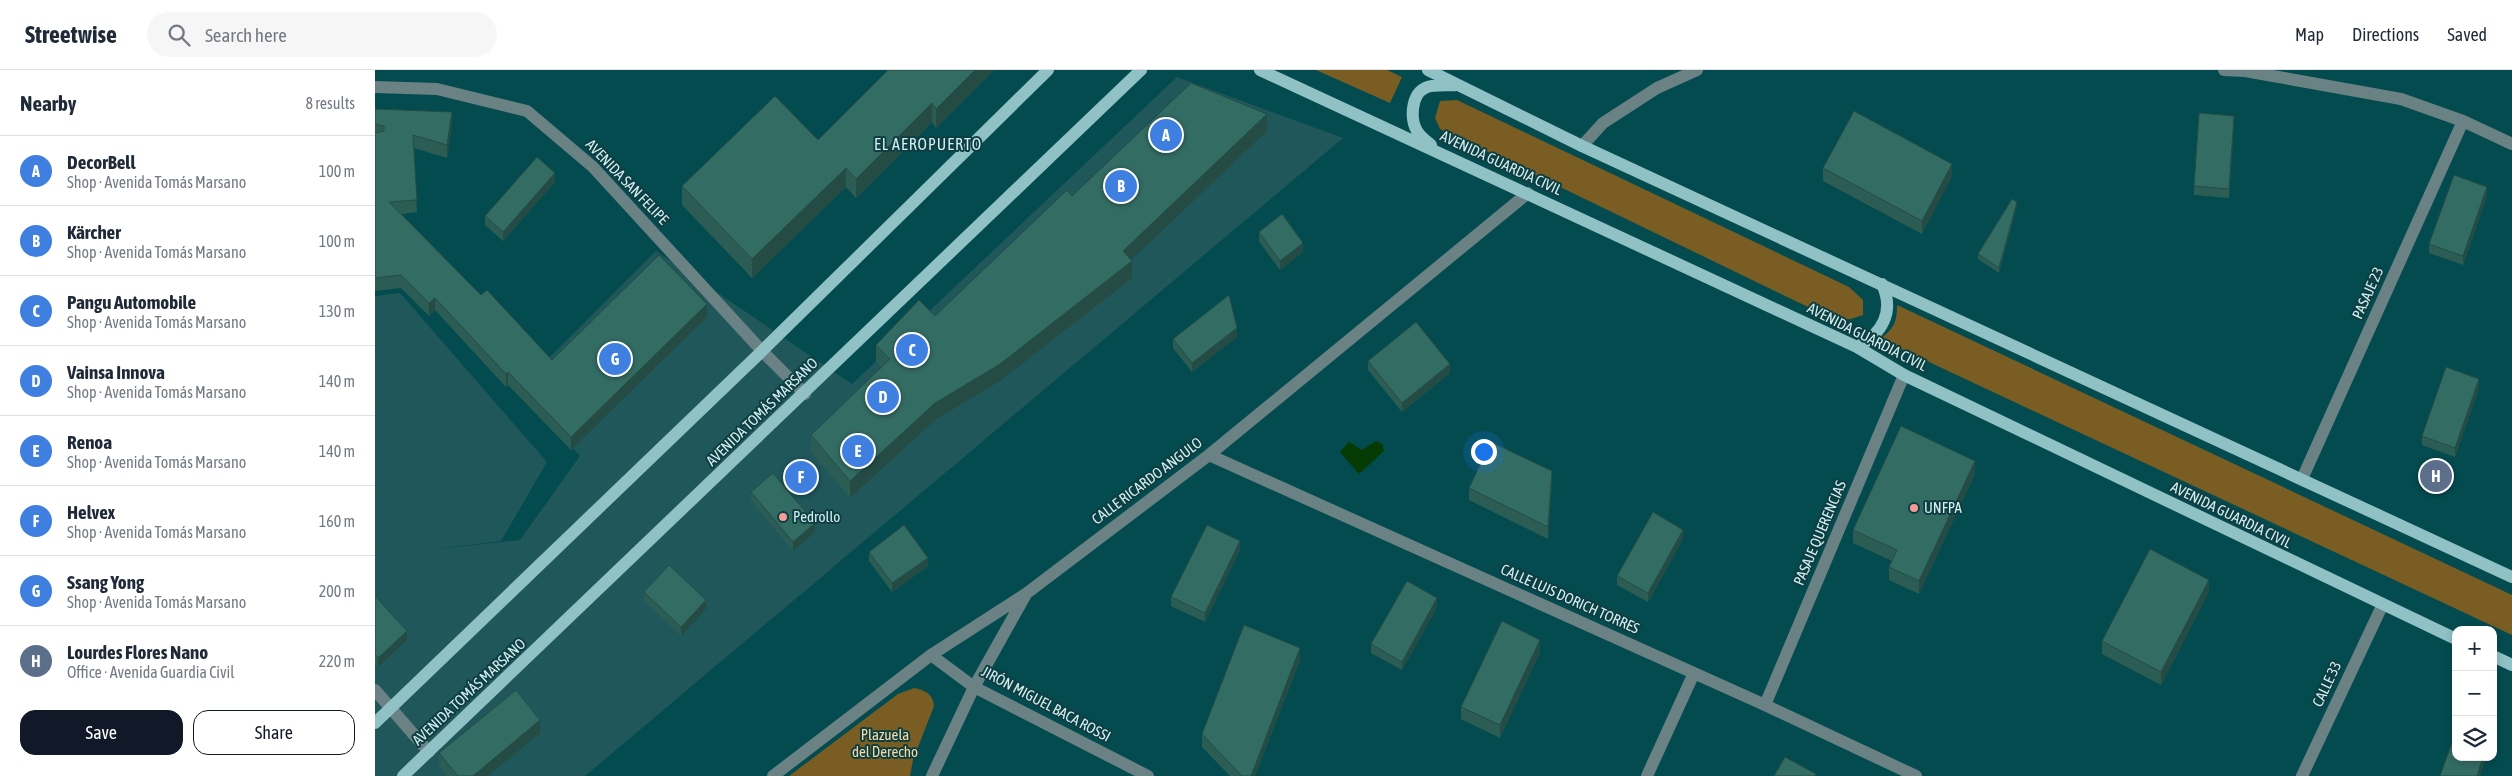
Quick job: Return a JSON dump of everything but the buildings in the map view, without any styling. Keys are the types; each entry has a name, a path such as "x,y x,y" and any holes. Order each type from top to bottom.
{"main road":[{"path":"375,723 762,351 1049,70"},
{"name":"AVENIDA TOMÁS MARSANO","path":"403,776 805,394 1141,70"},
{"name":"AVENIDA GUARDIA CIVIL","path":"1260,70 1528,193 1857,348 1904,375 2452,638"},
{"path":"1428,70 1582,146 2512,577"},
{"path":"1442,154 1417,131 1413,116 1414,103 1418,93 1426,87 1459,85"},
{"path":"1857,348 1870,341 1880,331 1885,320 1888,307 1886,294 1881,284"},
{"path":"2497,658 2512,665"}],"street":[{"path":"1582,146 1603,123 1657,88 1697,70"},
{"path":"2224,70 2245,71 2401,99 2463,121 2512,144"},
{"name":"AVENIDA SAN FELIPE","path":"375,87 437,89 527,111 593,167 762,351 805,394"},
{"name":"PASAJE 23","path":"2302,479 2463,121"},
{"name":"CALLE RICARDO ANGULO","path":"773,776 931,656 1027,593 1209,455 1528,193"},
{"name":"PASAJE QUERENCIAS","path":"1765,705 1904,375"},
{"name":"CALLE LUIS DORICH TORRES","path":"1209,455 1765,705 1916,776"},
{"path":"932,776 974,687 1027,593"},
{"name":"CALLE 33","path":"2302,776 2382,606"},
{"name":"JIRÓN MIGUEL BACA ROSSI","path":"931,656 974,687 1148,776"},
{"path":"1647,776 1694,673"},
{"path":"375,690 429,752"}],"shaded area":[{"path":"1177,77 1343,138 585,776 375,776 375,296 400,293 547,462 501,541 437,549 520,540 580,456 518,389 656,251 852,384"},
{"path":"1376,441 1382,444 1384,451 1359,474 1340,452 1349,442 1362,450"}],"green space":[{"path":"1316,70 1387,70 1402,77 1390,103"},
{"path":"1457,100 1849,287 1863,300 1863,315 1851,319 1835,320 1440,129 1435,118 1440,101"},
{"path":"1897,305 2512,595 2512,635 2497,628 2497,626 2493,626 1880,339 1894,325"},
{"name":"Plazuela del Derecho","path":"914,688 928,693 932,698 934,706 913,760 910,776 789,776 898,694"}],"place":[{"name":"DecorBell","path":"1166,135"},
{"name":"Kärcher","path":"1121,186"},
{"name":"Pangu Automobile","path":"912,350"},
{"name":"Ssang Yong","path":"615,359"},
{"name":"Vainsa Innova","path":"883,397"},
{"name":"Renoa","path":"858,451"},
{"name":"Lourdes Flores Nano","path":"2436,476"},
{"name":"Helvex","path":"801,477"},
{"name":"UNFPA","path":"1914,508"},
{"name":"Pedrollo","path":"783,517"}],"district":[{"name":"EL AEROPUERTO","path":"928,144"}]}
